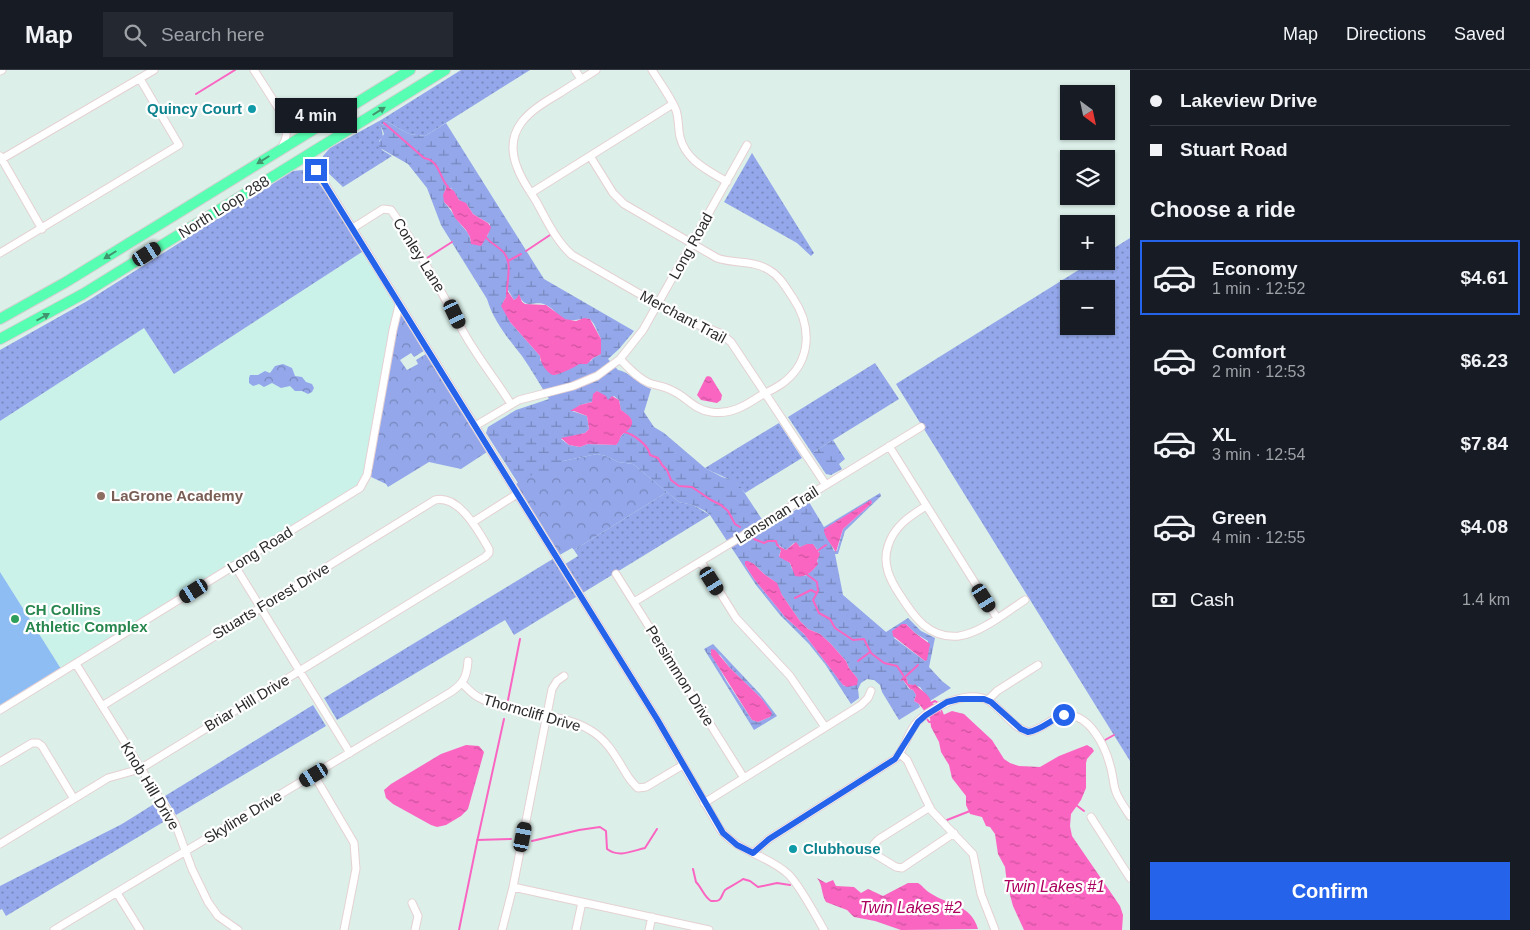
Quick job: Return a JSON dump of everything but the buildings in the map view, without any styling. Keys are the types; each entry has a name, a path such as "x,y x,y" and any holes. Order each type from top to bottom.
{"highway":[{"name":"North Loop 288","path":"0,319 66,282 410,70"},
{"name":"North Loop 288","path":"0,340 83,294 445,70"}],"street":[{"path":"42,229 1,159 154,70"},
{"path":"254,70 284,117 287,132 286,140 278,151"},
{"path":"575,70 581,79 596,70"},
{"path":"652,70 673,104 678,117 682,141 687,152 700,166 727,182"},
{"path":"0,253 179,145 140,78"},
{"name":"Merchant Trail","path":"581,79 525,117 517,129 513,144 513,154 517,168 561,244 572,255 683,319 717,331 726,338 735,347 826,485"},
{"path":"531,193 673,104"},
{"path":"284,117 308,127 320,126"},
{"name":"Long Road","path":"474,426 511,404 530,396 586,381 606,370 620,359 640,336 747,146"},
{"path":"307,155 657,719 704,803 727,838 789,874 824,930"},
{"path":"590,156 613,193 624,204 721,259 754,263 770,270 782,282 802,313 808,337 803,357 792,375 784,382 735,410 720,413 706,411 695,406 673,390 643,380 620,359"},
{"name":"Conley Lane","path":"353,228 380,210 388,209 395,216 453,310 465,335 511,404"},
{"name":"Long Road","path":"0,710 358,490 364,483 367,475 392,330 399,304"},
{"name":"Lansman Trail","path":"634,602 920,427"},
{"path":"890,446 997,618"},
{"path":"473,522 517,494"},
{"name":"Stuarts Forest Drive","path":"102,706 435,500 442,499 456,506 473,522"},
{"path":"926,506 900,524 892,536 886,554 886,567 891,580 918,621 931,631 943,635 969,634 1025,600"},
{"name":"Briar Hill Drive","path":"0,844 112,776 140,769 485,557 490,552 490,549 473,522"},
{"path":"701,562 736,618 794,681 825,727"},
{"path":"235,566 350,753"},
{"name":"Persimmon Drive","path":"616,574 744,778"},
{"path":"463,684 467,676 468,661"},
{"name":"Knob Hill Drive","path":"76,664 175,823 203,893 213,910 225,922 238,930"},
{"path":"988,700 997,691 1038,665"},
{"path":"502,930 513,887 552,689 557,681 564,676"},
{"name":"Thorncliff Drive","path":"463,684 478,697 493,704 580,725 600,736 608,745 632,783 638,788 646,787 683,765"},
{"name":"Skyline Drive","path":"56,930 463,684"},
{"path":"704,803 864,703 871,691"},
{"path":"753,853 769,839 895,759 900,754 914,726 939,706 955,699 981,698 988,700 1026,732 1039,729 1064,715 1076,717 1084,721 1103,748 1109,762 1117,794 1130,816"},
{"path":"0,762 32,743 38,743 42,746 74,799"},
{"path":"900,754 907,760 930,807 974,857 981,894 995,930"},
{"path":"314,775 354,843 356,868 344,930"},
{"path":"871,852 874,844 879,839 930,807"},
{"path":"1092,817 1130,878"},
{"path":"832,848 871,852 896,867 902,868 954,833"},
{"path":"513,887 709,930"},
{"path":"117,892 140,930"},
{"path":"576,930 582,902"},
{"path":"412,904 418,916 415,930"},
{"path":"649,930 652,917"}],"shaded area":[{"path":"365,250 399,305 364,483 63,672 0,572 0,421 144,328 174,374"},
{"name":"CH Collins Athletic Complex","path":"0,572 63,672 0,710"}],"green space":[{"path":"461,70 530,70 425,136 409,134 386,121 381,126 383,137 379,141 382,150 392,156 343,187 323,168 323,156 330,148 381,120"},
{"path":"386,121 409,134 425,136 446,123 544,279 634,331 608,359 618,370 651,389 644,412 654,427 664,433 705,468 732,480 740,486 767,527 809,502 824,527 880,493 881,496 845,531 838,554 835,554 843,595 886,632 908,618 921,631 935,638 929,667 951,688 930,701 920,687 908,684 907,679 903,675 903,680 916,695 914,701 920,707 899,720 882,692 880,685 874,680 867,679 861,683 858,689 859,698 851,704 825,664 809,644 780,615 756,585 710,515 693,505 679,502 633,464 618,462 597,454 563,461 552,471 532,475 518,483 486,433 488,427 516,410 549,399 526,361 497,322 487,299 441,225 427,188 408,164 380,148 378,144 384,134 381,126","holes":["451,188 459,200 468,206 473,214 490,224 488,235 482,244 471,242 467,232 444,202 445,189","508,290 514,300 519,295 525,303 543,304 567,320 590,319 601,339 601,354 591,361 553,375 540,360 540,356 510,322 503,303 506,291","597,391 608,401 614,396 619,400 621,410 632,422 616,445 588,444 580,447 569,445 561,439 585,433 589,429 587,416 572,411 580,405 592,402","870,501 872,503 843,529 837,551 834,551 827,538 825,529","794,543 801,547 813,544 819,552 816,566 805,576 792,569 790,563 779,556 781,550 777,544 786,550","745,561 754,564 774,581 800,621 808,629 820,634 846,661 858,679 852,686 844,686 804,634 785,617 745,565","906,624 915,633 928,641 925,661 894,638"]},
{"path":"752,153 814,253 811,256 797,243 724,202"},
{"path":"303,170 310,172 353,228 365,250 174,374 144,328 0,421 0,350 89,300 293,171"},
{"path":"1130,238 1130,761 896,384 1060,282 1060,335 1115,335 1115,280 1063,280 1079,270 1115,270 1115,247"},
{"path":"399,305 427,349 414,357 411,353 400,360 407,370 418,364 416,360 429,352 490,450 461,469 429,462 388,487 386,484 367,475"},
{"path":"875,363 899,399 812,453 788,417"},
{"path":"283,364 292,368 295,376 302,377 306,382 312,384 314,388 312,392 308,394 302,391 295,391 290,386 281,388 272,383 264,387 259,384 253,386 249,383 250,375 258,375 265,371 270,373 275,366"},
{"path":"779,423 802,458 745,493 737,484 705,468"},
{"path":"833,440 845,459 839,464 842,469 831,475 826,474 812,453"},
{"path":"597,454 618,462 633,464 667,492 574,550 572,548 556,557 512,487 527,476 563,461"},
{"path":"667,492 679,502 693,505 710,515 514,635 505,620 337,720 324,698 556,557 562,566 578,556 574,550"},
{"path":"713,644 760,694 777,716 754,730 704,649","holes":["710,652 720,655 730,668 761,698 770,717 758,722 752,720"]},
{"path":"313,705 326,726 176,815 165,796"},
{"path":"154,804 165,821 6,916 2,909 0,910 0,886 122,824"}],"water":[{"path":"447,186 454,191 459,200 466,203 473,214 491,227 481,246 471,244 466,230 444,202 443,195"},
{"path":"506,289 514,300 519,294 522,302 525,304 546,305 565,319 576,321 584,318 590,319 601,339 601,354 587,364 579,364 558,374 551,374 546,370 540,356 510,322 501,306 506,297"},
{"path":"708,376 711,377 722,395 721,400 717,403 701,400 697,395"},
{"path":"597,391 606,396 608,400 612,396 619,400 621,410 632,420 631,426 621,436 616,445 588,444 580,447 569,445 561,438 585,433 589,429 587,416 570,411 580,405 592,402 593,394"},
{"path":"871,500 872,503 843,529 836,552 826,538 824,529"},
{"path":"796,542 800,547 813,544 820,554 816,567 808,574 802,576 795,576 790,563 779,557 781,550 776,545 779,544 779,546 786,550"},
{"path":"745,561 754,564 777,583 782,595 800,621 808,629 820,634 846,661 858,679 857,685 847,687 843,685 804,634 785,617 754,579 745,565"},
{"path":"902,624 906,624 930,644 927,660 925,661 893,636 892,631"},
{"path":"711,649 715,650 730,668 761,698 772,713 770,717 758,722 752,720 711,655"},
{"name":"Twin Lakes #1","path":"902,674 907,679 908,684 915,684 927,695 931,703 943,715 952,711 964,714 992,740 1004,759 1010,763 1019,766 1040,767 1059,756 1087,745 1092,748 1094,751 1086,763 1086,788 1081,800 1071,814 1070,826 1072,836 1120,906 1123,915 1122,930 1024,930 1013,906 1005,867 998,854 995,834 990,827 986,826 982,817 970,814 966,805 966,796 952,778 949,765 941,752 939,742 931,727 930,718 919,704 914,701 916,695 913,690 903,680 900,681 903,677"},
{"path":"466,745 479,746 484,752 468,809 461,816 446,825 437,827 393,804 386,798 384,790 391,784 441,754"},
{"name":"Twin Lakes #2","path":"817,878 826,883 833,880 836,886 854,887 861,893 868,889 883,896 908,883 918,883 930,893 964,910 975,921 978,929 901,930 875,921 854,917 847,910 826,902"}],"waterway":[{"path":"196,94 235,70"},
{"path":"384,123 424,158 433,162 448,187"},
{"path":"526,251 550,235"},
{"path":"485,236 507,258 509,269 507,291"},
{"path":"427,258 452,242"},
{"path":"508,261 521,254"},
{"path":"624,432 644,444 650,455 658,458 667,470 671,480 679,486 692,487 721,505 728,511 735,524 740,527"},
{"path":"754,539 764,543 776,541 777,545"},
{"path":"817,551 826,545"},
{"path":"805,573 817,582 818,591 813,600 819,613 830,619 835,628 853,640 864,639 871,653 884,663 897,666 903,675"},
{"path":"795,598 811,590 817,593"},
{"path":"508,700 520,639"},
{"path":"858,661 870,652"},
{"path":"904,678 918,665"},
{"path":"929,704 935,701 938,703"},
{"path":"941,710 942,716"},
{"path":"459,930 504,719"},
{"path":"927,719 929,722 932,722"},
{"path":"1105,740 1114,735"},
{"path":"1076,805 1084,811"},
{"path":"947,820 970,811"},
{"path":"532,841 600,827 606,831 607,849 616,853 626,853 645,848 657,829"},
{"path":"477,840 511,839"},
{"path":"693,869 696,882 711,901 721,899 725,890 743,879 750,881 758,887 777,883 790,885"}],"place":[{"name":"Quincy Court","path":"252,109"},
{"name":"LaGrone Academy","path":"101,496"},
{"name":"CH Collins Athletic Complex","path":"15,619"},
{"name":"Clubhouse","path":"793,849"}],"route":[{"path":"316,170 657,719 723,833 733,843 753,853 769,839 895,759 900,754 914,726 926,715 951,700 981,698 988,700 1023,731 1028,732 1039,729 1064,715"}]}
